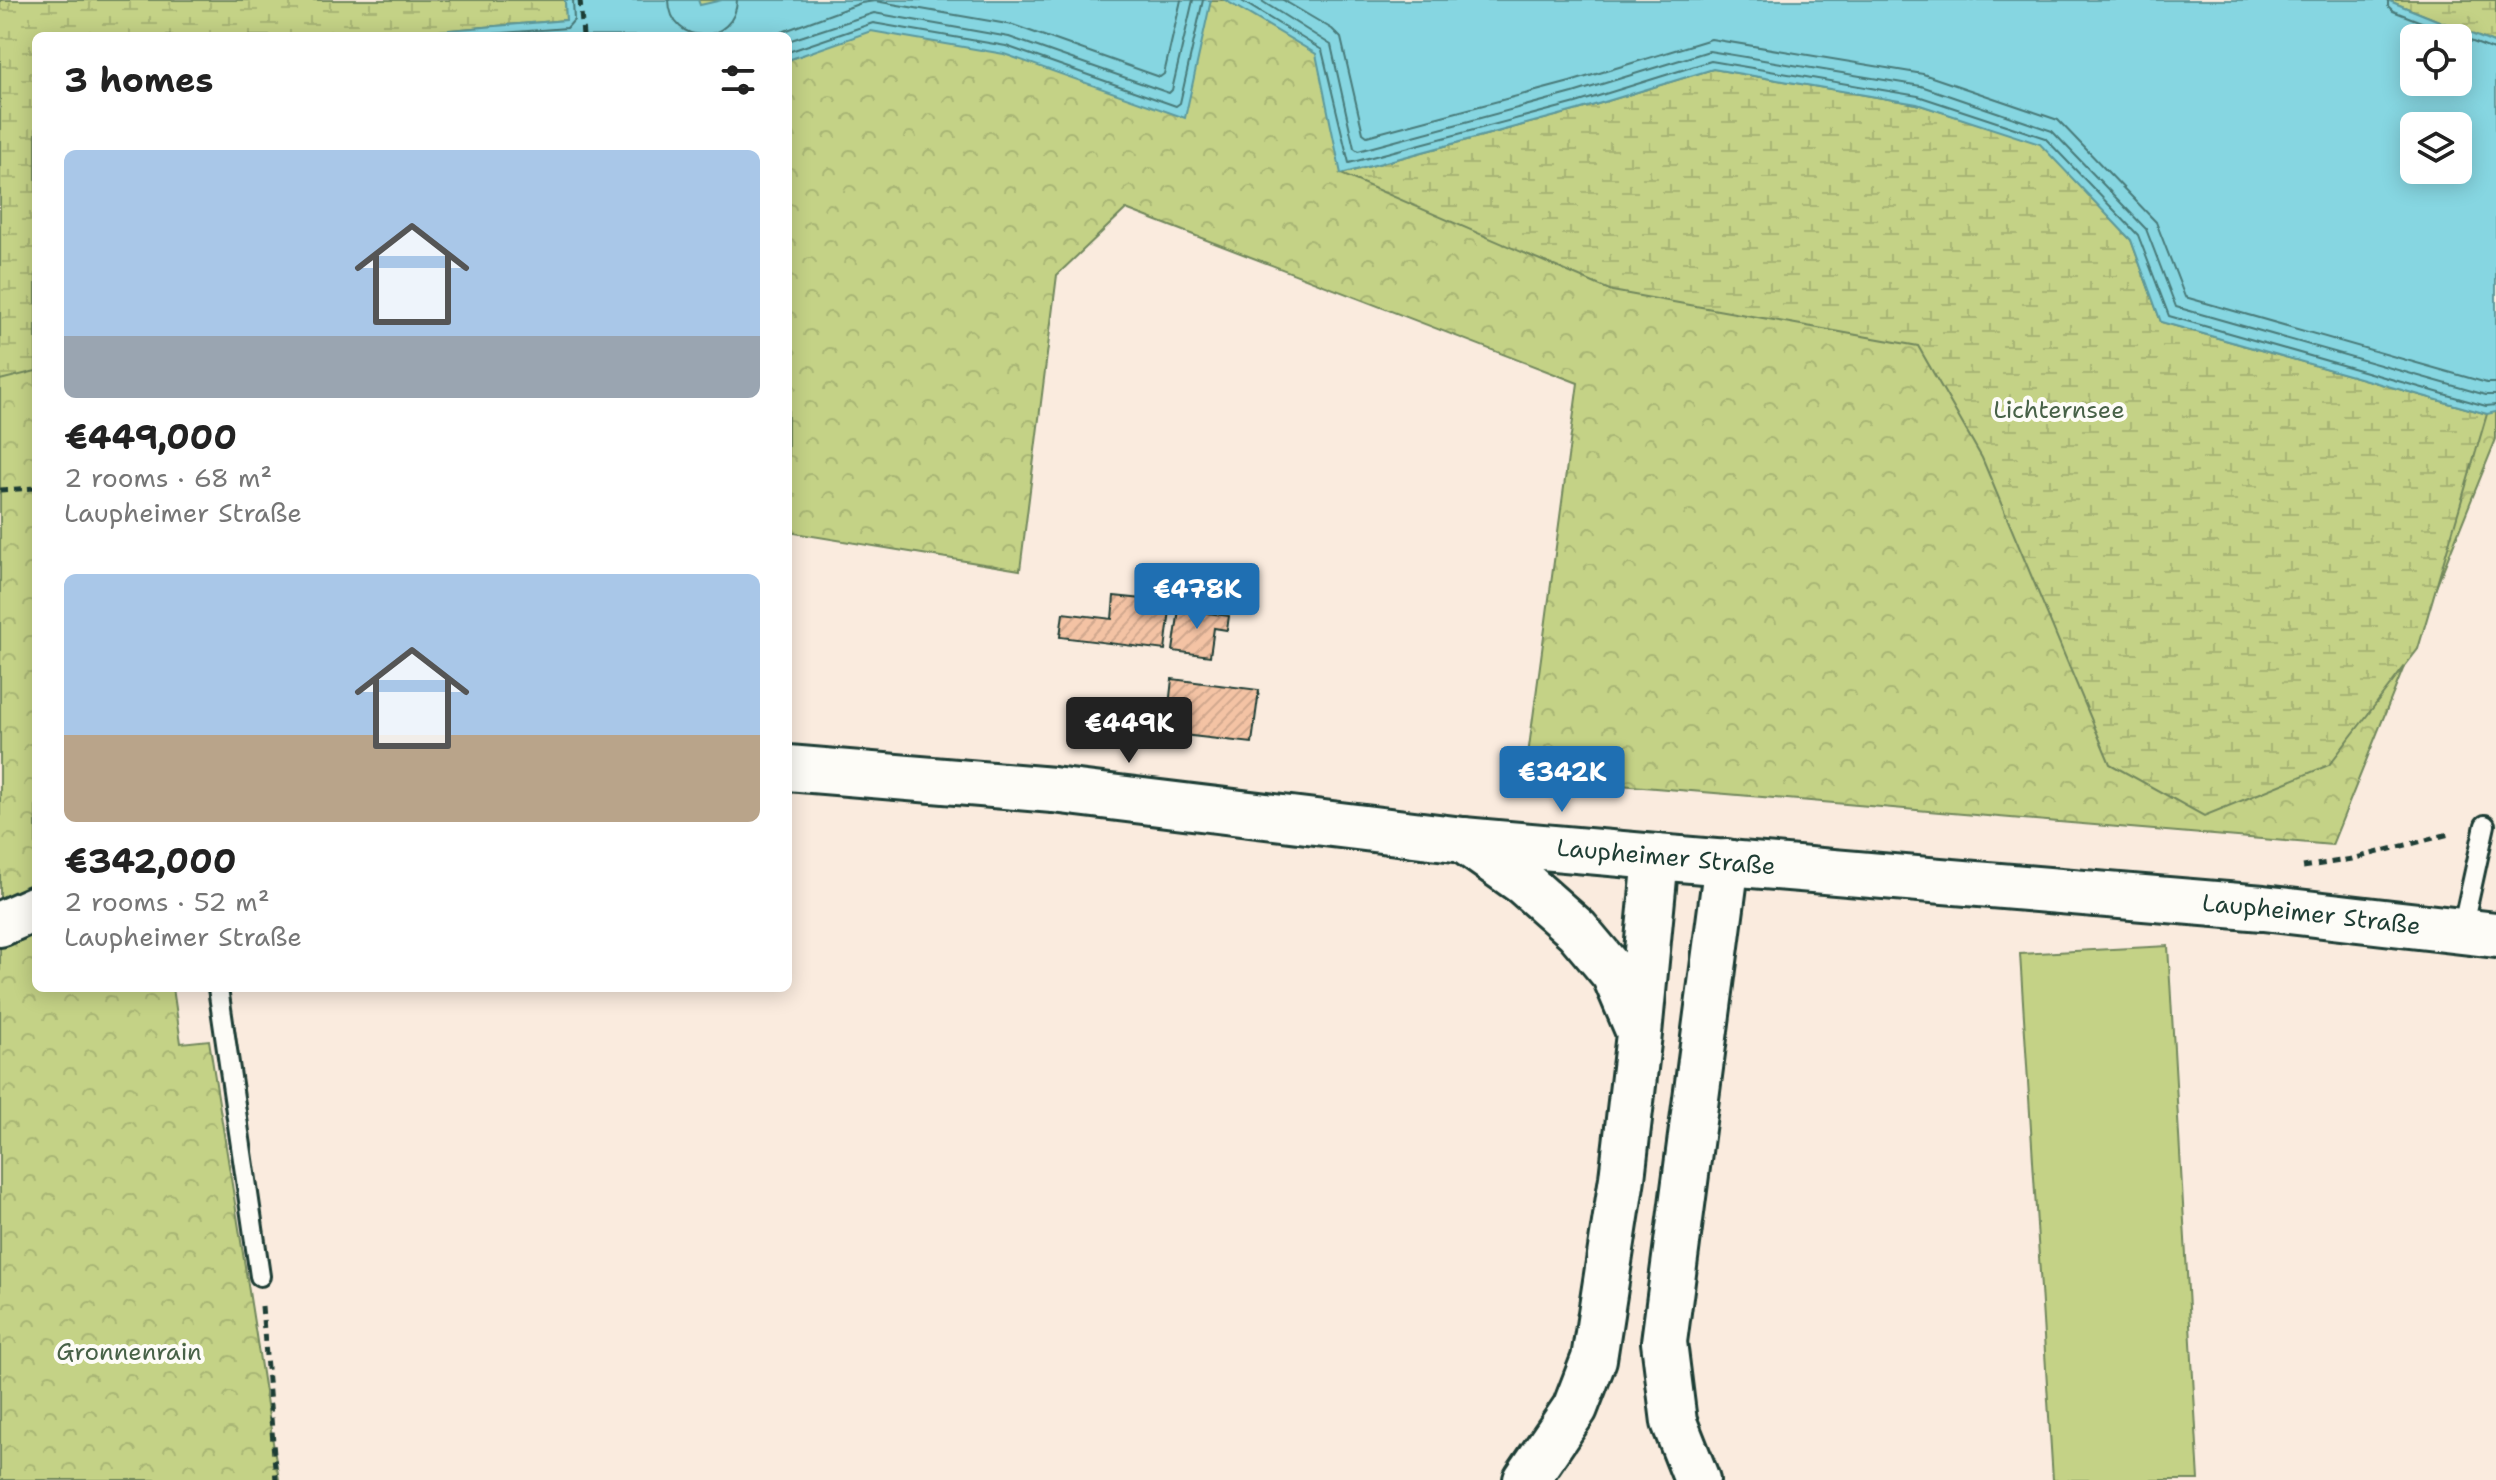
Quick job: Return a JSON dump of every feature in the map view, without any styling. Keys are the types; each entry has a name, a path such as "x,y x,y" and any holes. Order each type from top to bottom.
{"main road":[{"name":"Laupheimer Straße","path":"792,768 1053,790 1463,840 2263,908 2479,933"},
{"path":"1463,840 1524,883 1577,930 1614,974 1639,1034"},
{"path":"1526,1480 1575,1408 1594,1359 1622,1178 1656,857"},
{"path":"1697,1480 1674,1422 1664,1342 1727,862"},
{"path":"0,924 32,910"}],"lane":[{"path":"2479,933 2485,825"},
{"path":"219,992 260,1276"}],"path":[{"path":"580,0 583,32"},
{"path":"0,490 32,488"},
{"path":"260,1276 276,1480"}],"green space":[{"name":"Lichternsee","path":"0,0 2496,0 2496,439 2332,845 1525,777 1578,383 1126,209 1057,275 1020,570 792,533 792,32 32,32 32,992 174,992 181,1043 209,1040 279,1480 0,1480"},
{"path":"0,0 565,0 566,20 426,32 32,32 32,372 0,380"},
{"path":"2387,0 2496,0 2496,44 2472,34 2472,24 2446,24"},
{"path":"1713,69 1917,104 2040,143 2131,240 2161,322 2487,414 2418,649 2329,765 2204,816 2110,764 1982,458 1918,346 1612,291 1341,174 1578,110"},
{"path":"2168,946 2199,1480 2053,1480 2020,954"}],"water":[{"path":"565,0 698,0 700,5 722,0 1211,0 1185,118 1004,54 871,31 792,59 792,32 426,32 566,20"},
{"path":"1225,0 2387,0 2446,24 2400,24 2400,96 2472,96 2472,34 2496,44 2496,412 2487,414 2161,322 2131,240 2040,144 1917,104 1713,69 1578,110 1341,174 1316,54"}],"building":[{"path":"1114,596 1171,602 1165,650 1060,637 1063,613 1112,619"},
{"path":"1179,609 1229,616 1227,630 1214,628 1210,656 1173,651"},
{"path":"1172,679 1259,690 1252,743 1166,733"}],"park label":[{"name":"Gronnenrain","path":"129,1352"}]}
